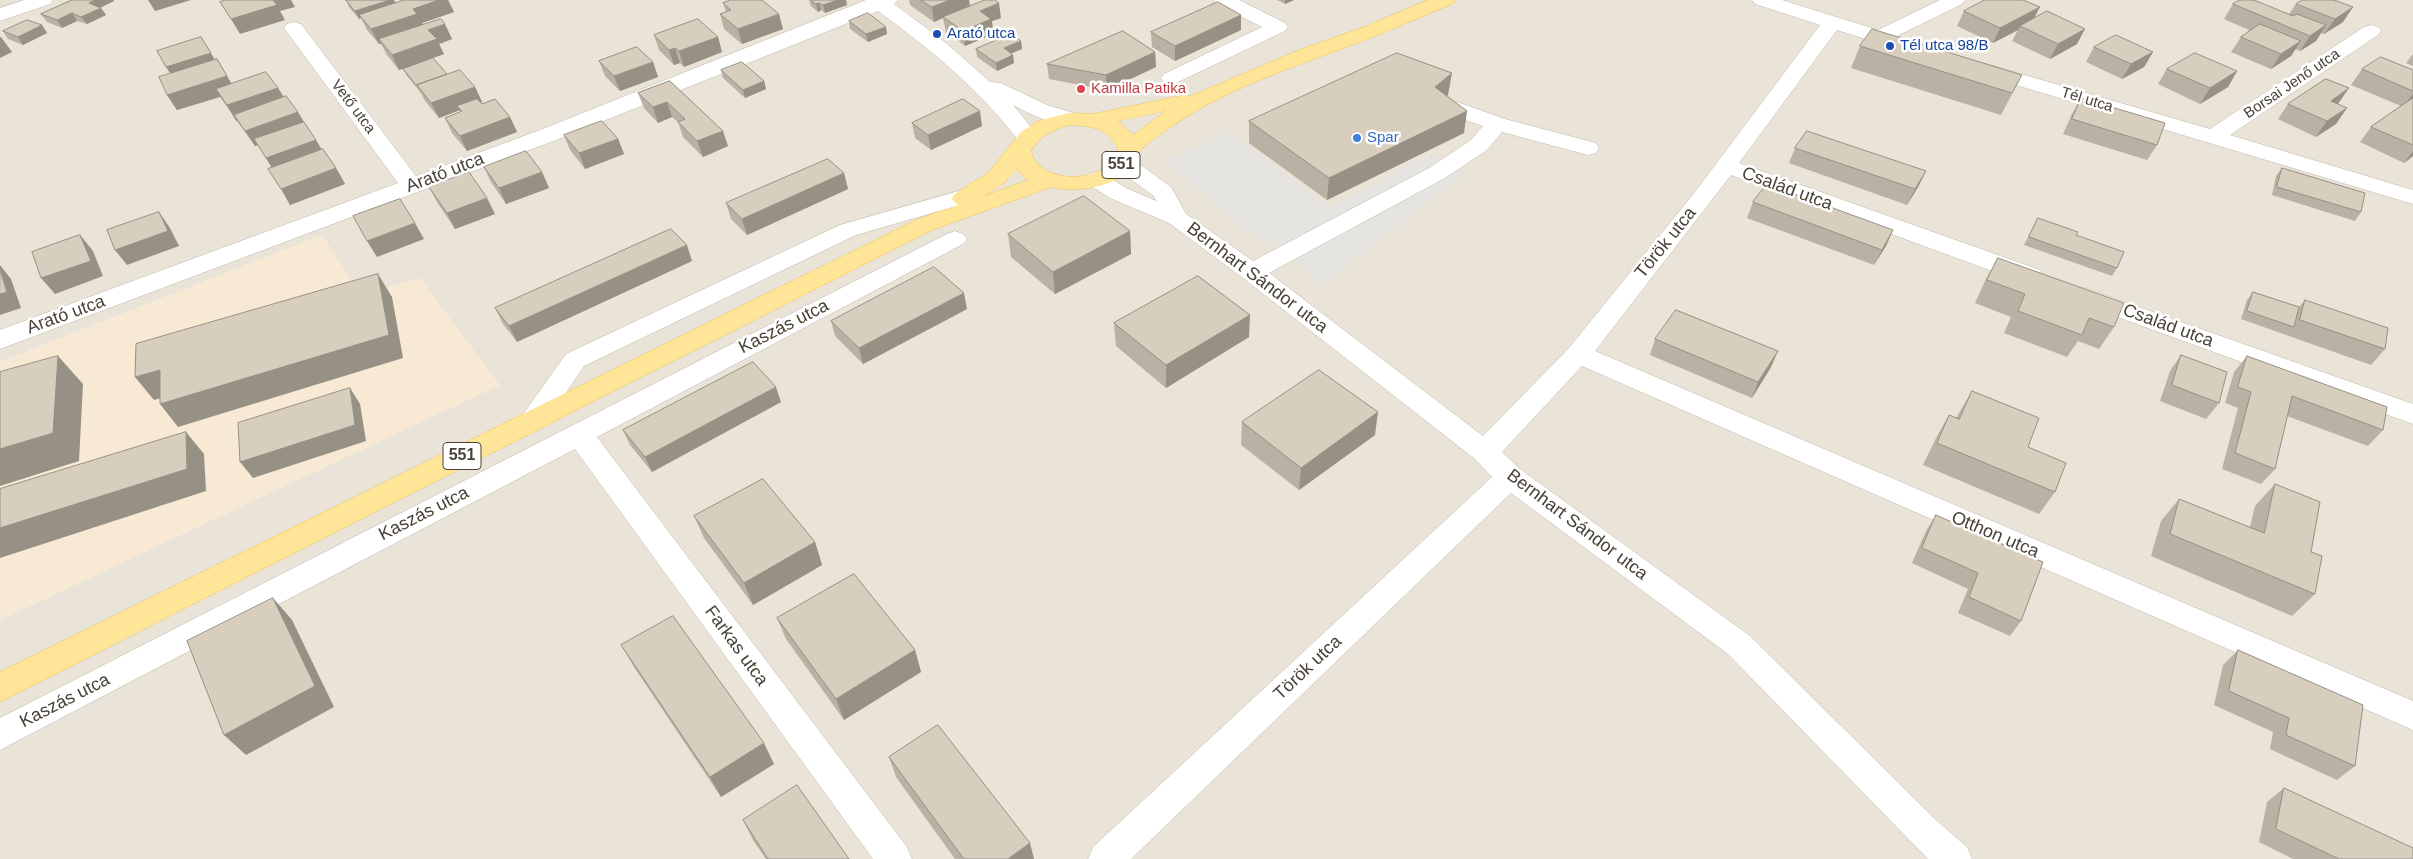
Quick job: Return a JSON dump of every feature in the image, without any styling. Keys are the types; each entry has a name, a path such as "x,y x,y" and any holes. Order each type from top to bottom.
{"main road":[{"name":"551","path":"1306,54 1361,22 1413,0"},
{"name":"551","path":"1024,144 1023,163 1034,173 1050,180 1073,183 1096,179 1112,173 1126,156 1161,124 1204,97 1306,54 1371,31 1446,0"},
{"name":"551","path":"924,225 997,177 1024,144 1045,125 1069,119 1095,120 1204,97"},
{"name":"551","path":"1095,120 1113,126 1125,136 1126,156"},
{"name":"551","path":"0,688 924,225 1050,180"}],"street":[{"path":"0,15 43,0"},
{"path":"1171,78 1278,27 1224,0"},
{"path":"1762,0 1926,52"},
{"path":"1880,37 1955,0"},
{"path":"882,1 978,78 1011,114 1024,144"},
{"name":"Arató utca","path":"0,340 548,135 882,1"},
{"name":"Török utca","path":"1485,452 1578,354 1726,166 1832,23"},
{"name":"Vető utca","path":"294,28 412,186"},
{"name":"Borsai Jenő utca","path":"2213,137 2371,31"},
{"name":"Tél utca","path":"1963,63 2413,197"},
{"path":"978,78 1039,110 1069,119"},
{"path":"1449,107 1497,124 1588,148"},
{"path":"1252,272 1437,173 1479,145 1497,124"},
{"name":"Bernhart Sándor utca","path":"1126,156 1163,192 1177,218"},
{"name":"Család utca","path":"1726,166 2413,414"},
{"name":"Bernhart Sándor utca","path":"1096,179 1118,194 1177,218 1252,272 1316,324 1485,452 1510,477 1738,645 1925,834 1954,859"},
{"path":"533,420 575,360 848,230 969,195"},
{"name":"Kaszás utca","path":"0,734 955,239"},
{"name":"Otthon utca","path":"1578,354 2413,716"},
{"name":"Farkas utca","path":"579,433 894,859"},
{"name":"Török utca","path":"1106,859 1510,477"}],"shaded area":[{"path":"0,0 2413,0 2413,859 0,859 0,620 499,385 361,295 322,235 0,362"},
{"path":"1229,132 1330,208 1430,154 1464,174 1322,285 1275,243 1255,238 1165,161"},
{"path":"322,235 361,295 420,278 500,385 0,620 0,362"}],"building":[{"path":"72,0 95,0 89,3 101,8 81,17 72,13 57,20 41,14"},
{"path":"226,0 273,0 277,5 231,19 220,2"},
{"path":"346,0 390,0 355,11"},
{"path":"404,0 439,0 413,9 417,14 371,29 359,15"},
{"path":"731,0 762,0 779,14 738,29 720,14 731,10 723,3"},
{"path":"811,0 838,0 823,5 816,4"},
{"path":"921,0 950,0 932,7"},
{"path":"985,0 995,0 999,3 980,11 991,19 963,31 943,17"},
{"path":"1985,0 2023,0 2040,7 2000,28 1964,11"},
{"path":"2240,0 2254,0 2293,16 2297,14 2326,25 2310,36 2233,4"},
{"path":"2303,0 2334,0 2353,7 2335,19 2296,4"},
{"path":"1218,2 1241,15 1175,46 1151,32"},
{"path":"2047,11 2085,29 2058,44 2020,26"},
{"path":"868,13 886,27 866,34 849,21"},
{"path":"441,19 445,24 428,30 437,39 392,55 379,39"},
{"path":"698,19 718,37 679,51 675,48 669,50 654,35"},
{"path":"27,20 42,25 18,37 3,31"},
{"path":"2260,24 2301,41 2281,54 2241,37"},
{"path":"1872,29 2022,75 2012,93 1860,46"},
{"path":"1123,31 1155,52 1106,75 1047,64"},
{"path":"1011,34 1021,41 1004,48 1013,55 996,63 976,49"},
{"path":"2116,35 2153,52 2131,64 2094,47"},
{"path":"201,37 211,53 166,67 157,51"},
{"path":"637,47 653,62 614,76 599,61"},
{"name":"Spar","path":"1397,53 1452,73 1435,87 1467,111 1329,178 1249,121"},
{"path":"2195,53 2237,71 2210,88 2167,69"},
{"path":"2381,57 2413,70 2413,91 2362,69"},
{"path":"433,58 447,74 416,85 403,69"},
{"path":"217,59 227,76 167,95 159,77"},
{"path":"742,62 764,81 743,90 721,70"},
{"path":"460,70 475,87 431,103 417,85"},
{"path":"266,72 278,88 227,105 216,89"},
{"path":"2326,79 2349,88 2331,101 2347,108 2327,121 2288,104"},
{"path":"670,81 723,131 697,141 678,122 685,119 667,102 653,107 638,93"},
{"path":"286,96 298,112 245,131 234,115"},
{"path":"2081,98 2165,123 2157,145 2072,119"},
{"path":"2413,98 2413,145 2371,127"},
{"path":"477,99 482,104 495,99 510,117 460,136 445,118 462,111 457,106"},
{"path":"963,99 980,111 928,135 912,123"},
{"path":"602,121 618,139 579,153 564,135"},
{"path":"304,122 316,140 266,158 254,139"},
{"path":"1807,131 1926,171 1915,189 1795,148"},
{"path":"323,149 336,168 281,189 268,169"},
{"path":"526,151 542,172 499,188 484,167"},
{"path":"828,159 844,173 742,219 726,203"},
{"path":"2282,168 2365,193 2361,212 2277,187"},
{"path":"469,172 487,198 447,213 429,187"},
{"path":"1767,184 1893,230 1882,250 1753,202"},
{"path":"1084,196 1130,231 1053,272 1008,234"},
{"path":"400,199 415,223 367,241 353,216"},
{"path":"159,212 168,231 115,250 107,230"},
{"path":"2038,218 2078,232 2076,235 2124,252 2117,268 2029,237"},
{"path":"671,229 687,245 509,326 495,308"},
{"path":"80,235 91,261 41,278 32,252"},
{"path":"1998,258 2124,303 2114,327 2089,318 2082,335 2018,311 2025,294 1987,280"},
{"path":"934,267 964,293 859,348 831,321"},
{"path":"0,270 7,292 0,294"},
{"path":"378,274 389,335 160,404 160,370 135,377 136,344"},
{"path":"1198,276 1250,315 1166,365 1114,323"},
{"path":"2253,292 2299,307 2294,327 2247,311"},
{"path":"2305,300 2388,328 2385,349 2300,320"},
{"path":"1676,310 1778,351 1758,382 1655,339"},
{"path":"2181,355 2227,372 2219,403 2172,385"},
{"path":"58,356 53,433 0,449 0,372"},
{"path":"2247,356 2387,407 2383,430 2292,396 2275,469 2235,453 2251,392 2238,387"},
{"path":"753,362 776,387 645,457 623,430"},
{"path":"1319,370 1378,412 1301,468 1242,422"},
{"path":"350,388 355,425 240,462 238,423"},
{"path":"1972,391 2039,418 2028,447 2066,463 2055,492 1937,443 1949,415 1959,419"},
{"path":"186,432 187,469 0,528 0,489"},
{"path":"763,479 815,542 744,583 694,516"},
{"path":"2275,484 2320,502 2311,552 2322,556 2315,594 2170,534 2179,499 2264,533"},
{"path":"1936,515 2043,562 2021,621 1969,597 1978,573 1922,548"},
{"path":"854,574 915,650 836,699 777,618"},
{"path":"273,598 315,686 224,735 187,641"},
{"path":"673,616 764,743 710,777 621,645"},
{"path":"2238,650 2363,705 2355,766 2286,735 2289,718 2229,691"},
{"path":"938,725 1030,843 1008,859 964,859 889,757"},
{"path":"797,785 849,859 768,859 743,820"},
{"path":"2284,788 2413,848 2413,859 2339,859 2276,829"}],"place":[{"name":"Arató utca","path":"937,34"},
{"name":"Tél utca 98/B","path":"1890,46"},
{"name":"Kamilla Patika","path":"1081,89"},
{"name":"Spar","path":"1357,138"}]}
